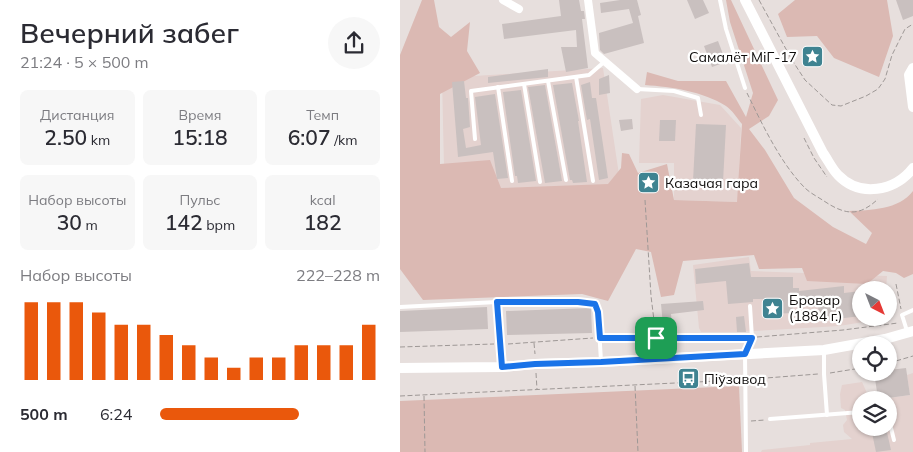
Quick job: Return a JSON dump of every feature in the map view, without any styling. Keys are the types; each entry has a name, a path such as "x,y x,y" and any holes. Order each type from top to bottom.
{"street":[{"path":"503,0 518,9"},
{"path":"588,0 594,53 636,89"},
{"path":"744,0 823,153 839,176 855,185 869,189 882,189 895,184 913,168"},
{"path":"913,68 909,75 913,107"},
{"path":"400,368 502,367 824,350 885,339 908,329"}],"lane":[{"path":"720,0 726,30 745,88"},
{"path":"475,139 471,90 589,76 604,62"},
{"path":"576,77 593,180"},
{"path":"548,81 566,180"},
{"path":"524,84 540,182"},
{"path":"498,87 512,181"},
{"path":"636,89 674,91 698,98 701,116"},
{"path":"400,307 497,302 578,302 595,304 598,312 601,362"},
{"path":"497,302 502,367"},
{"path":"746,452 745,354 752,338 750,306"},
{"path":"908,329 902,315 913,310"},
{"path":"824,350 827,415"},
{"path":"770,419 852,413"},
{"path":"893,436 894,440"}],"path":[{"path":"759,0 805,80 832,105 841,106 878,89 885,79 892,55 905,29 913,24"},
{"path":"745,88 765,130 789,168 805,188 838,210 857,213 869,207 878,199"},
{"path":"645,200 651,296 656,338"},
{"path":"898,294 902,315"},
{"path":"400,347 600,338 752,338 843,330 908,329"},
{"path":"897,360 913,356"},
{"path":"400,396 745,380 824,374 852,369"},
{"path":"635,386 638,452"},
{"path":"424,396 425,452"},
{"path":"746,422 770,419"}],"shaded area":[{"path":"422,0 434,0 439,27 451,37 470,22 467,51 480,73 440,94 440,164 490,160 501,188 608,184 621,168 622,153 629,154 638,173 667,164 674,200 737,202 742,124 726,106 717,101 697,93 645,85 647,72 678,81 726,81 746,117 753,93 730,22 726,0 731,0 778,100 769,116 749,129 765,150 794,198 833,227 866,244 872,233 849,211 884,208 900,202 913,191 913,274 904,278 896,273 883,271 871,281 852,281 852,283 807,281 802,268 759,269 754,255 683,261 674,295 661,297 651,252 636,249 608,301 582,294 423,300 400,269 400,55"},
{"path":"795,0 887,0 893,36 879,77 834,58 817,36 787,37 778,14"},
{"path":"603,68 621,188 490,196 444,167 442,78"},
{"path":"663,95 720,105 741,128 738,202 674,200 674,163 639,163 641,99"},
{"path":"749,257 751,271 887,276 887,281 852,281 852,324 737,332 701,332 699,328 693,265"},
{"path":"913,373 913,452 761,452 762,450 810,445 810,443 852,439 844,432 843,425 847,420 845,410 841,408 840,394 842,385 862,382 866,391 852,391 852,436 897,436 897,397 910,395 907,375"},
{"path":"739,386 742,452 400,452 400,401"}],"building":[{"path":"559,0 579,0 581,11 584,11 585,19 582,19 588,68 566,72 561,47 577,47 576,30 504,39 502,24 561,16"},
{"path":"637,0 641,15 638,16 644,43 604,54 600,50 599,33 633,23 629,9 601,13 600,3"},
{"path":"687,0 703,0 709,13 695,19"},
{"path":"896,0 913,0 913,16 903,20"},
{"path":"718,41 726,62 712,67 704,46"},
{"path":"548,69 548,77 488,83 488,77"},
{"path":"609,75 610,93 599,95 599,79"},
{"path":"464,81 466,98 468,98 470,127 463,129 466,148 481,145 475,97 495,94 508,178 497,179 493,152 458,157 452,82"},
{"path":"590,82 592,98 596,98 608,178 599,180 590,119 587,120 581,85"},
{"path":"572,83 587,182 573,183 570,180 553,85"},
{"path":"545,85 562,181 545,183 528,87"},
{"path":"521,90 536,181 518,183 517,176 515,176 503,92"},
{"path":"632,119 633,129 621,131 619,120"},
{"path":"660,120 676,120 675,141 659,141"},
{"path":"696,124 726,125 723,182 693,181"},
{"path":"749,263 751,277 793,277 793,288 799,288 799,291 844,286 844,293 852,292 852,317 820,321 818,306 811,307 810,299 793,299 793,313 769,314 769,299 753,299 753,302 728,304 726,281 696,284 695,269"},
{"path":"703,301 704,310 671,314 672,325 663,325 661,304"},
{"path":"487,307 488,329 400,332 400,311"},
{"path":"591,308 592,333 507,335 506,311"},
{"path":"744,316 746,332 737,332 736,317"},
{"path":"906,368 910,395 897,397 897,391 877,391 875,381 897,381 897,369"},
{"path":"873,436 888,436 891,450 876,452"}],"place":[{"name":"Самалёт МіГ-17","path":"813,57"},
{"name":"Казачая гара","path":"649,183"},
{"name":"Бровар (1884 г.)","path":"773,308"},
{"name":"Піўзавод","path":"688,379"}],"route":[{"path":"497,302 578,302 595,304 598,312 600,338 656,338 752,338 745,354 502,367 497,302"}]}
